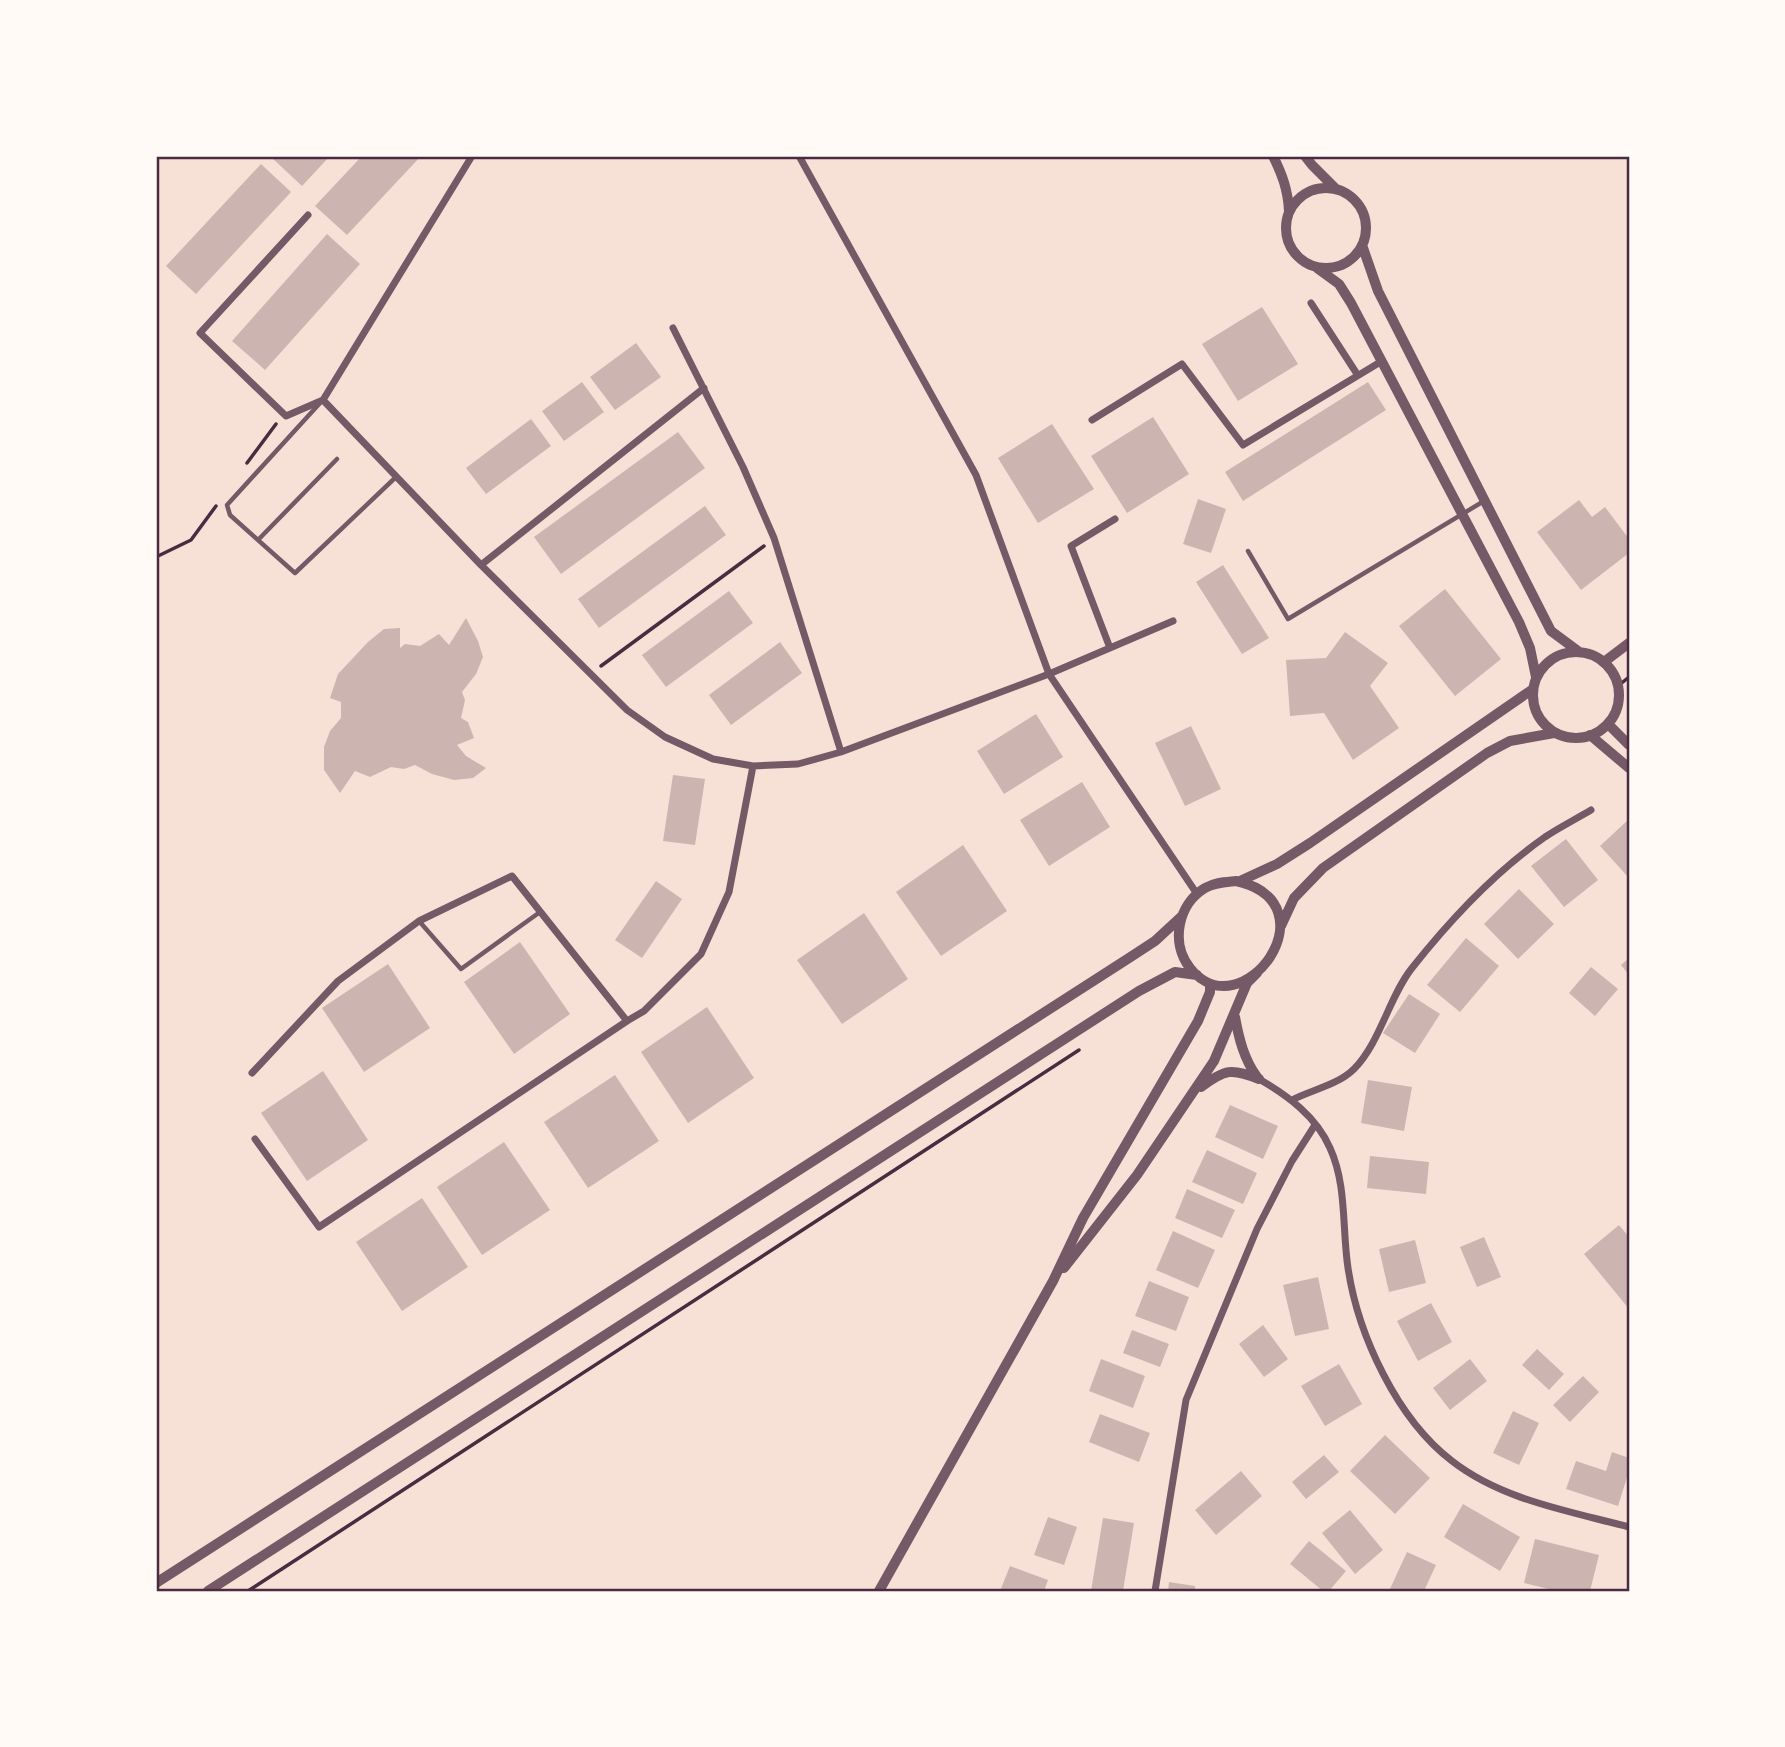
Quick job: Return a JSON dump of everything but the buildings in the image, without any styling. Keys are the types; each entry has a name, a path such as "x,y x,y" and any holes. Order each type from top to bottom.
{"street":[{"path":"308,215 200,333 286,416 323,400 472,156"},
{"path":"799,156 976,475 1049,674 1197,894"},
{"path":"1272,156 1289,195 1289,211"},
{"path":"1305,156 1336,188 1357,202 1367,227 1362,245 1349,261 1341,266 1317,268"},
{"path":"1336,188 1323,187 1300,196 1286,218 1288,244 1295,255 1305,263 1339,284 1519,622 1530,648 1536,677"},
{"path":"1362,245 1378,291 1550,631 1577,652"},
{"path":"1311,303 1357,374"},
{"path":"673,328 774,538 841,752"},
{"path":"1092,420 1182,364 1243,445 1382,361"},
{"path":"481,565 704,388"},
{"path":"323,400 481,565 627,710 665,737 713,759 753,766 798,764 841,752 1049,674 1173,621"},
{"path":"1110,648 1071,546 1115,519"},
{"path":"1604,662 1629,643"},
{"path":"1053,1281 1137,1175 1194,1093 1214,1061 1247,983 1268,962 1276,949 1281,926 1294,898 1323,868 1487,753 1510,741 1554,733 1568,737 1590,736 1608,724 1619,699 1618,686 1613,673 1604,662 1592,654 1565,653 1543,666 1536,677 1533,690 1535,711 1554,733"},
{"path":"156,1583 1155,941 1181,917 1197,894 1218,883 1240,881 1278,864 1533,690"},
{"path":"1608,724 1629,745"},
{"path":"1590,736 1629,768"},
{"path":"255,1139 319,1227 644,1011 701,954 729,892 753,766"},
{"path":"1292,1100 1343,1078 1354,1069 1365,1055 1410,970 1447,926 1475,896 1534,846 1591,810"},
{"path":"252,1073 338,981 419,921 512,876 627,1021"},
{"path":"1240,881 1255,885 1269,897 1278,911 1281,926"},
{"path":"1181,917 1178,936 1182,954 1189,968 1197,975 1210,984 1223,986 1237,984 1257,973"},
{"path":"208,1591 1139,990 1175,972 1197,975"},
{"path":"879,1591 1053,1281 1083,1218 1198,1021 1210,992 1210,984"},
{"path":"1235,1016 1244,1053 1249,1066 1259,1079"},
{"path":"1194,1093 1216,1075 1227,1071 1240,1071 1259,1079 1301,1107 1330,1147 1339,1175 1348,1269 1361,1324 1380,1367 1422,1434 1452,1461 1516,1497 1629,1527"},
{"path":"1155,1591 1186,1401 1257,1230 1315,1125"}],"lane":[{"path":"323,400 228,505 230,515 295,573 396,477"},
{"path":"258,540 337,458"},
{"path":"1248,551 1287,619 1485,501"},
{"path":"419,921 461,969 540,912"}],"path":[{"path":"590,675 774,538"},
{"path":"1618,686 1629,677"},
{"path":"248,1591 1089,1044"}]}
